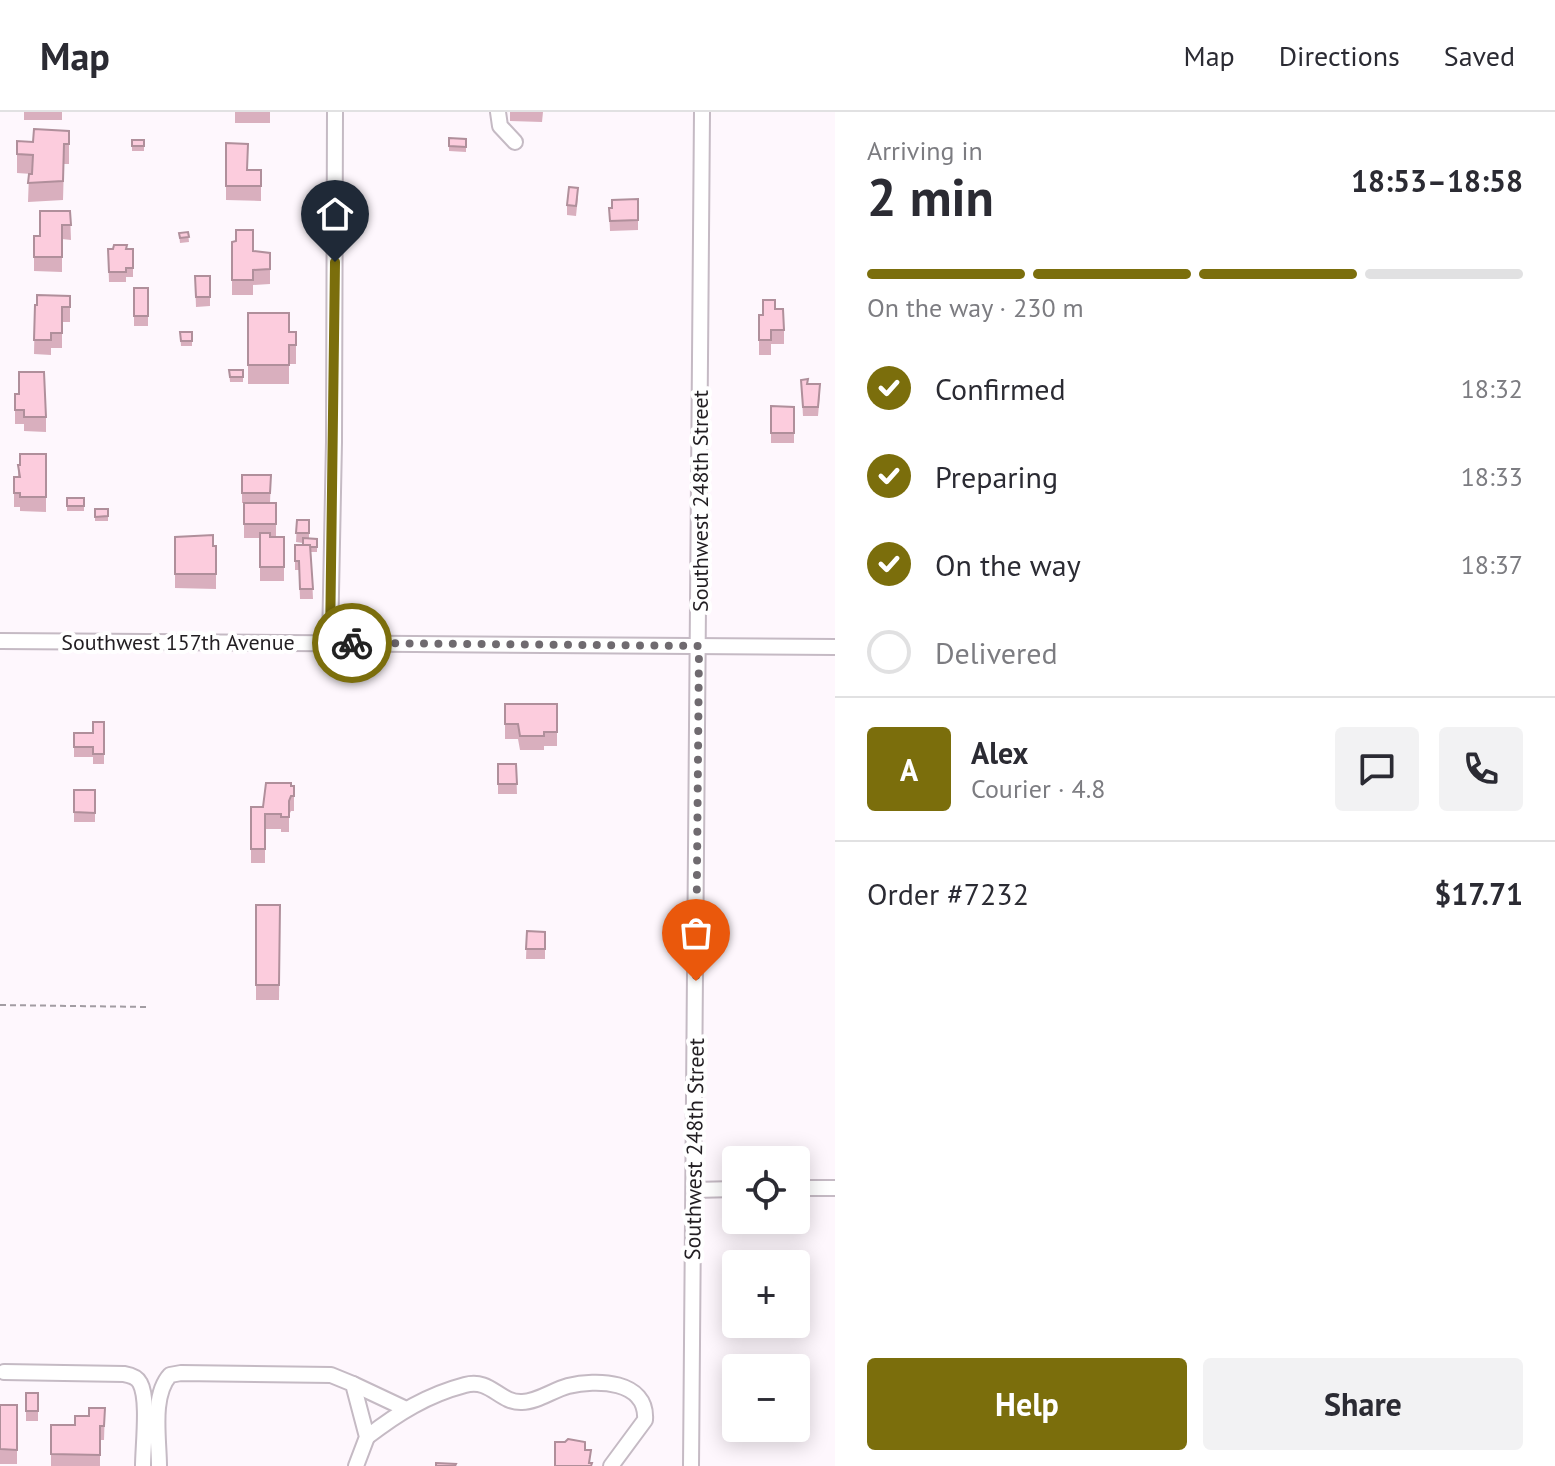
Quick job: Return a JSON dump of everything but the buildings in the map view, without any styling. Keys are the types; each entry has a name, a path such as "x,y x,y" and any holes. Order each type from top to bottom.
{"street":[{"path":"330,643 335,112"},
{"path":"498,112 500,126 515,142"},
{"name":"Southwest 248th Street","path":"691,1466 702,112"},
{"name":"Southwest 157th Avenue","path":"0,641 835,647"},
{"path":"810,1188 835,1188"},
{"path":"694,1190 722,1189"},
{"path":"4,1372 124,1374 134,1377 140,1383 144,1397 143,1466"},
{"path":"159,1466 160,1396 170,1375 331,1375 404,1408"},
{"path":"356,1466 367,1437 404,1408 473,1383 487,1385 511,1400 522,1402 571,1385 619,1385 638,1395 643,1403 645,1420 611,1466"},
{"path":"353,1384 367,1437"},
{"path":"143,1432 159,1432"}],"path":[{"path":"0,1005 148,1007"}],"way so far":[{"path":"352,643 699,646 696,981"}],"route":[{"path":"335,262 330,643 352,643"}]}
